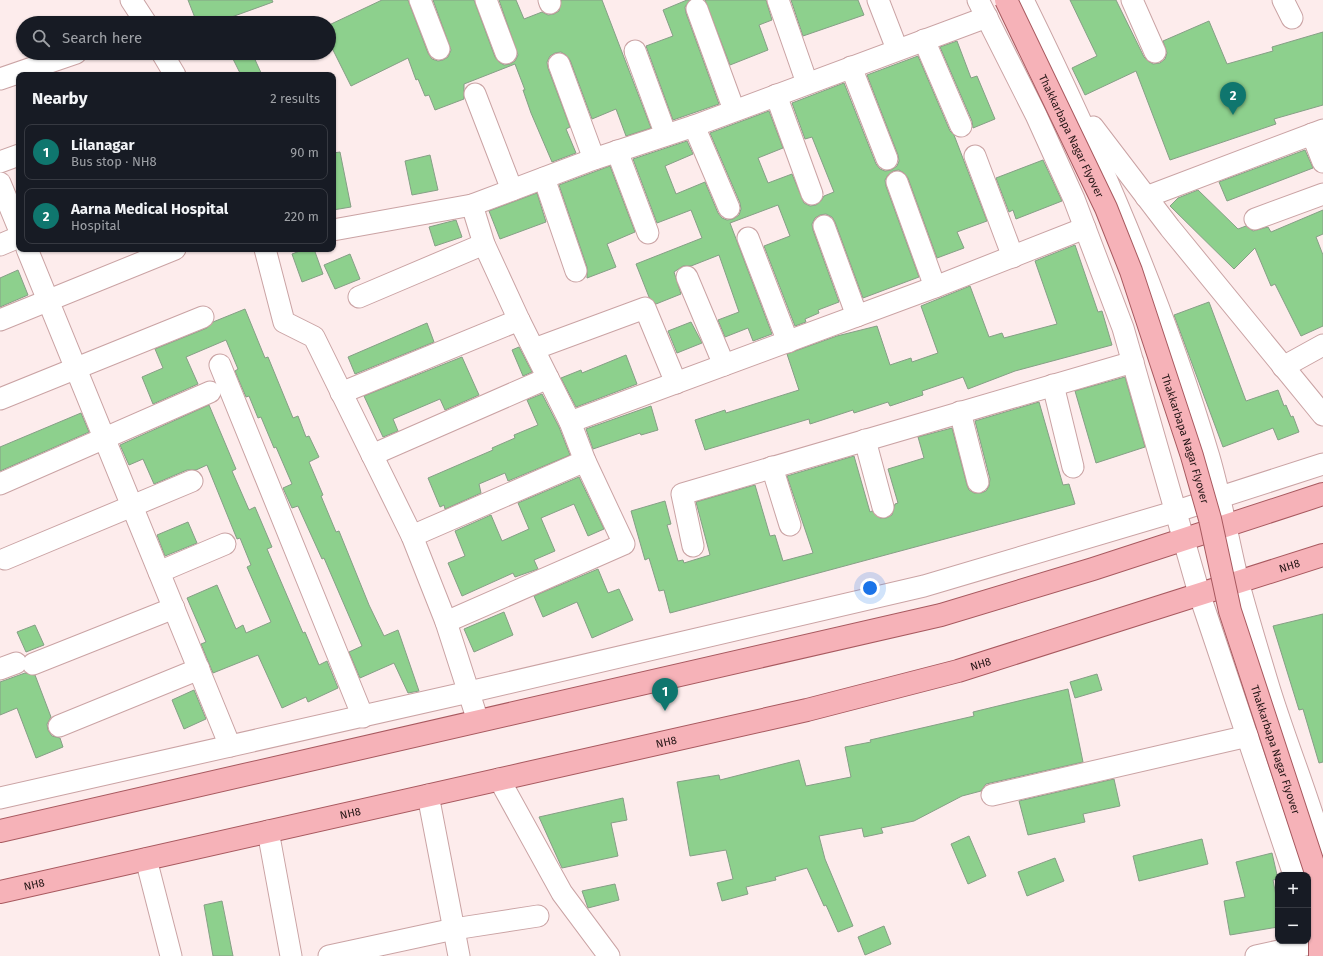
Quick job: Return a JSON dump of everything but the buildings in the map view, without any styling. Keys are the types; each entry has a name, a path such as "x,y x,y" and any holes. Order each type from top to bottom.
{"main road":[{"name":"Thakkarbapa Nagar Flyover","path":"1006,0 1106,208 1131,271 1192,456 1210,519 1230,611 1323,894"},
{"name":"Thakkarbapa Nagar Flyover","path":"986,6 1094,212 1119,275 1180,459 1199,522 1218,614 1304,872"},
{"path":"0,831 941,614 1093,569 1323,494"},
{"name":"NH8","path":"0,892 807,710 950,673 1323,555"},
{"path":"1311,896 1320,927 1314,946"}],"street":[{"path":"131,0 141,16"},
{"path":"420,0 439,49"},
{"path":"486,0 506,53"},
{"path":"778,0 807,83"},
{"path":"878,0 897,49"},
{"path":"1023,0 1071,98 1127,224 1172,346 1210,458 1227,526 1238,581 1268,684 1323,849"},
{"path":"1132,0 1155,52"},
{"path":"336,229 472,205 594,159 694,126 924,40 986,6 1074,199 1124,328 1185,539 1199,593 1293,872"},
{"path":"697,9 734,110"},
{"path":"924,40 961,126"},
{"path":"635,51 666,135"},
{"path":"20,72 56,60"},
{"path":"166,60 173,72"},
{"path":"559,64 594,159"},
{"path":"851,67 887,159"},
{"path":"0,79 16,74"},
{"path":"475,94 512,190"},
{"path":"776,95 812,194"},
{"path":"1036,115 1071,98"},
{"path":"1071,98 1146,197 1323,415"},
{"path":"694,126 729,208"},
{"path":"1146,197 1318,132 1323,162"},
{"path":"617,151 648,233"},
{"path":"0,162 16,156"},
{"path":"975,156 1013,257"},
{"path":"544,178 576,271"},
{"path":"897,182 936,287"},
{"path":"0,183 16,222"},
{"path":"1255,219 1323,194"},
{"path":"446,622 624,544 585,461 570,422 484,244 472,205"},
{"path":"824,226 857,316"},
{"path":"570,422 936,287 1085,228"},
{"path":"748,238 788,342"},
{"path":"0,245 16,239"},
{"path":"359,297 484,244"},
{"path":"28,252 230,746"},
{"path":"0,320 168,252"},
{"path":"268,252 284,322 314,337 412,536 446,622 478,721"},
{"path":"688,278 724,365"},
{"path":"534,349 645,308 676,383"},
{"path":"0,399 203,317"},
{"path":"341,393 520,320"},
{"path":"1283,367 1323,345"},
{"path":"693,546 682,494 1133,362"},
{"path":"220,365 363,717"},
{"path":"372,455 548,378"},
{"path":"1053,385 1073,467"},
{"path":"0,484 210,392"},
{"path":"960,412 978,482"},
{"path":"865,440 884,507"},
{"path":"412,536 585,461"},
{"path":"0,798 363,717 924,586 1177,511 1323,464"},
{"path":"772,467 790,525"},
{"path":"5,559 192,481"},
{"path":"159,572 225,544"},
{"path":"17,665 174,608"},
{"path":"59,726 199,669"},
{"path":"992,795 1248,736"},
{"path":"499,779 562,892 609,956"},
{"path":"428,795 459,956"},
{"path":"268,831 291,956"},
{"path":"146,859 171,956"},
{"path":"329,956 454,929 538,916"},
{"path":"1256,956 1314,946"}],"place":[{"name":"Aarna Medical Hospital","path":"1233,115"},
{"name":"Lilanagar","path":"665,711"}]}
